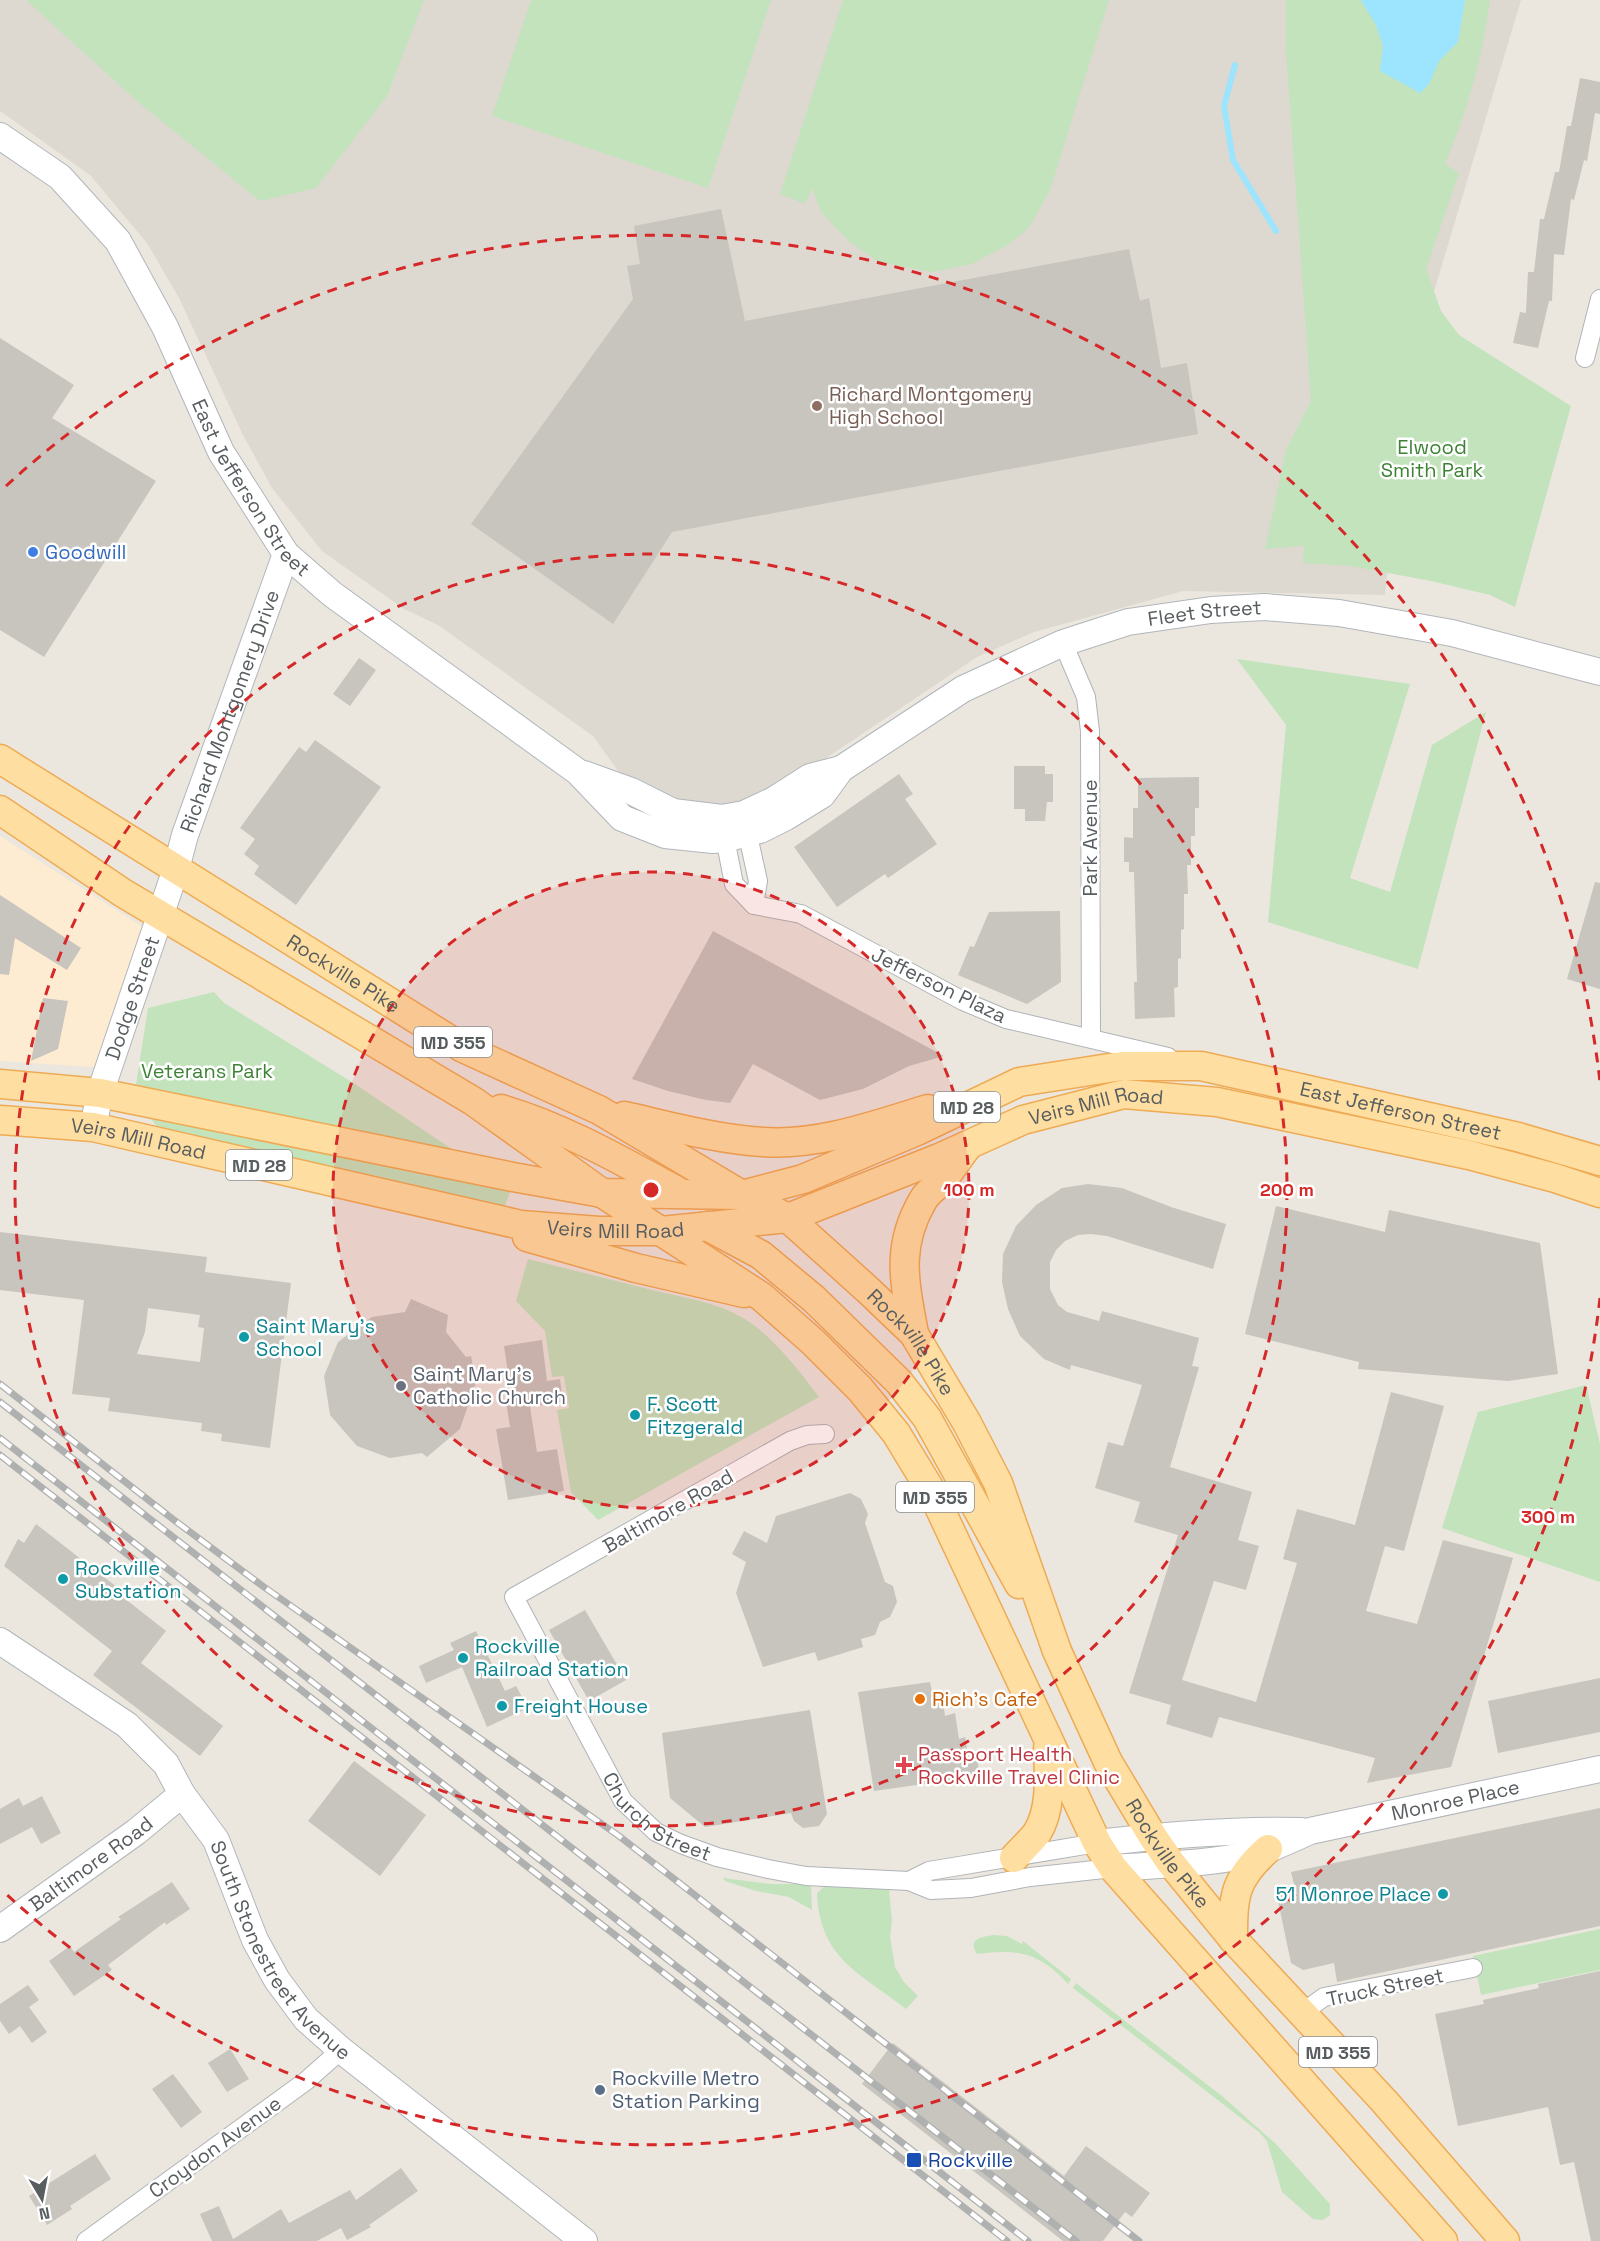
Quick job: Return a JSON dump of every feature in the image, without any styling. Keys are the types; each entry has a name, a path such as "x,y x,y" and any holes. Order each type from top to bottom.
{"main road":[{"name":"Rockville Pike","path":"0,759 464,1048 599,1110 742,1195 788,1218 914,1334 967,1423 998,1483 1057,1651 1108,1762 1154,1837 1171,1863 1233,1939 1384,2101 1505,2241"},
{"name":"MD 355","path":"0,810 123,893 473,1101 602,1193 762,1297 813,1342 896,1433 933,1494 1097,1843 1113,1868 1443,2241"},
{"name":"Veirs Mill Road","path":"0,1084 100,1093 602,1193 742,1195 803,1179 919,1130 1019,1082 1122,1066 1201,1066"},
{"name":"East Jefferson Street","path":"1201,1066 1518,1137 1600,1161"},
{"path":"599,1110 716,1136 764,1142 810,1140 862,1129 1019,1082"},
{"name":"Veirs Mill Road","path":"0,1120 93,1127 521,1225 599,1231 661,1231 788,1218 967,1146 1023,1120 1124,1094 1217,1102"},
{"path":"473,1101 517,1113 590,1145 684,1194 743,1210 788,1218"},
{"name":"East Jefferson Street","path":"1217,1102 1469,1155 1555,1178 1600,1193"},
{"path":"914,1334 904,1280 903,1262 906,1239 924,1199 944,1178 967,1146"},
{"path":"602,1193 677,1214 711,1227 761,1255 814,1299 898,1382 927,1418 1057,1651"},
{"path":"426,1203 552,1245 636,1268 762,1297"},
{"path":"1014,1858 1036,1833 1042,1822 1049,1784 1048,1737"},
{"path":"1233,1939 1234,1900 1237,1887 1253,1862 1268,1849"}],"street":[{"name":"East Jefferson Street","path":"0,136 60,177 118,241 169,337 221,452 286,554 332,594 578,772 630,791 673,812 735,826"},
{"path":"1585,358 1600,299"},
{"name":"Richard Montgomery Drive","path":"176,869 185,835 286,554"},
{"name":"Fleet Street","path":"735,826 760,830 786,817 822,795 841,769 963,689 1063,643 1128,622 1211,610 1264,607 1340,613 1452,633 1600,672"},
{"name":"Park Avenue","path":"1063,643 1086,697 1090,737 1091,1038"},
{"name":"Jefferson Plaza","path":"735,826 758,881 754,905 801,914 963,1001 1006,1019 1201,1066"},
{"name":"Dodge Street","path":"93,1127 100,1093 176,869"},
{"name":"Baltimore Road","path":"514,1597 790,1441 807,1435 825,1434"},
{"name":"Church Street","path":"514,1597 623,1801 656,1832 681,1845 717,1857 806,1876 909,1881 932,1890 971,1888 1029,1877 1113,1868"},
{"name":"South Stonestreet Avenue","path":"0,1641 127,1725 166,1764 182,1794 216,1840 255,1940 277,1980 306,2019 341,2050 584,2241"},
{"name":"Monroe Place","path":"1113,1868 1194,1862 1268,1849 1310,1831 1600,1769"},
{"name":"Baltimore Road","path":"0,1929 136,1832 182,1794"},
{"name":"Monroe Place","path":"1154,1837 1261,1830 1310,1831"},
{"name":"Church Street","path":"909,1881 929,1871 1097,1843 1154,1837"},
{"name":"Truck Street","path":"1302,2013 1324,1997 1473,1968"},
{"name":"Croydon Avenue","path":"86,2241 306,2081 341,2050"}],"shaded area":[{"name":"Richard Montgomery High School","path":"0,0 1521,0 1408,379 1385,595 1183,591 1034,632 977,657 771,795 734,807 683,806 636,783 618,771 593,736 438,625 404,609 322,551 272,488 242,433 179,298 147,243 90,175 0,111"},
{"path":"0,836 154,934 108,1068 0,1061"}],"green space":[{"path":"26,0 424,0 387,96 316,188 260,201 137,101"},
{"path":"531,0 771,0 708,188 492,116"},
{"path":"843,0 1109,0 1050,190 1029,228 1006,246 972,264 932,272 879,262 850,242 821,212 812,188 805,204 780,194"},
{"name":"Elwood Smith Park","path":"1286,0 1490,0 1473,84 1445,164 1459,173 1426,269 1441,311 1459,335 1571,406 1515,607 1490,595 1431,581 1351,566 1303,563 1304,546 1265,549 1286,450 1311,401 1286,51"},
{"path":"1237,659 1410,684 1350,878 1390,892 1432,745 1486,712 1418,969 1268,922 1286,725"},
{"name":"Veterans Park","path":"214,992 224,1003 355,1084 511,1189 503,1211 157,1127 131,1092 135,1091 148,1008"},
{"path":"528,1259 703,1302 740,1316 779,1348 819,1397 598,1520 571,1492 557,1410 569,1408 564,1376 552,1377 545,1331 516,1301"},
{"path":"1586,1385 1600,1444 1600,1582 1442,1528 1478,1412"},
{"path":"723,1878 771,1884 811,1884 812,1910 789,1897 756,1891 725,1881"},
{"path":"825,1886 889,1889 892,1921 890,1937 895,1967 904,1982 918,1996 906,2009 858,1973 834,1949 820,1915 817,1893"},
{"path":"1600,1929 1600,1970 1481,1995 1473,1956"},
{"path":"994,1935 1007,1936 1022,1944 1023,1941 1071,1979 1068,1984 1047,1965 1027,1955 1004,1952 977,1954 974,1949 975,1942 980,1938"},
{"path":"1076,1983 1222,2096 1276,2144 1330,2204 1330,2215 1323,2220 1313,2219 1282,2192 1267,2141 1259,2132 1073,1988"}],"water":[{"path":"1361,0 1465,0 1458,42 1439,61 1429,84 1420,93 1380,71 1383,46 1376,25"}],"building":[{"path":"1580,78 1600,82 1600,114 1595,113 1587,161 1584,160 1574,200 1571,199 1564,255 1554,254 1552,301 1549,301 1538,348 1513,343 1520,312 1526,313 1528,272 1534,272 1540,219 1544,219 1555,172 1559,172 1567,126 1571,126"},
{"path":"721,209 745,321 1129,249 1140,301 1149,298 1161,368 1187,363 1198,434 672,532 613,624 471,524 633,299 627,266 640,264 634,226"},
{"path":"0,338 74,385 52,418 156,481 44,657 0,630"},
{"path":"359,658 376,670 350,706 333,694"},
{"path":"315,740 381,787 296,905 254,874 259,866 244,854 255,839 240,828 299,747 306,752"},
{"path":"1014,766 1045,766 1045,774 1053,774 1053,802 1047,802 1045,821 1025,821 1025,809 1014,809"},
{"path":"899,774 913,794 905,799 937,844 888,878 885,874 837,907 794,847"},
{"path":"1199,777 1199,808 1195,808 1195,836 1191,836 1191,865 1187,865 1188,894 1184,894 1184,929 1181,930 1181,958 1178,959 1178,987 1174,988 1175,1017 1135,1019 1134,982 1137,982 1134,872 1129,872 1129,862 1124,862 1124,837 1133,838 1133,808 1138,808 1138,778"},
{"path":"1595,882 1600,883 1600,989 1567,979"},
{"path":"0,895 81,948 67,970 15,938 9,975 0,974"},
{"path":"1060,911 1061,982 1027,1004 958,975 970,946 974,947 989,912"},
{"path":"713,931 944,1056 909,1066 863,1089 820,1100 753,1064 730,1103 668,1091 632,1079"},
{"path":"43,998 68,1001 58,1049 31,1061"},
{"path":"1088,1184 1122,1188 1171,1207 1226,1224 1213,1269 1107,1236 1091,1234 1078,1235 1065,1241 1056,1250 1050,1262 1050,1289 1058,1305 1067,1312 1099,1321 1102,1311 1199,1338 1192,1366 1199,1367 1170,1467 1252,1492 1238,1540 1259,1546 1246,1590 1214,1581 1182,1680 1256,1702 1297,1563 1283,1559 1297,1509 1355,1525 1391,1392 1444,1406 1404,1551 1385,1546 1366,1611 1417,1624 1443,1540 1513,1558 1451,1767 1367,1783 1375,1758 1219,1717 1212,1738 1166,1724 1171,1705 1129,1693 1178,1535 1134,1522 1140,1502 1095,1488 1108,1442 1123,1446 1142,1385 1071,1365 1070,1370 1044,1359 1020,1336 1008,1309 1002,1282 1003,1254 1016,1226 1036,1205 1062,1188"},
{"path":"1276,1206 1385,1232 1389,1210 1540,1243 1558,1374 1508,1381 1358,1369 1359,1362 1245,1334"},
{"name":"Saint Mary's School","path":"0,1232 207,1257 205,1272 291,1283 270,1448 221,1441 222,1434 201,1431 202,1423 108,1411 110,1398 72,1394 84,1300 0,1290","holes":["148,1308 200,1315 198,1327 204,1328 200,1362 137,1354 145,1332"]},
{"name":"Saint Mary's Catholic Church","path":"411,1299 448,1315 446,1332 466,1357 471,1356 476,1382 460,1429 427,1457 422,1453 390,1458 357,1446 330,1415 324,1376 338,1342 372,1317 405,1312"},
{"path":"542,1340 547,1381 560,1379 563,1402 530,1407 537,1452 557,1449 564,1491 508,1500 496,1429 510,1427 505,1395 511,1394 504,1346"},
{"path":"850,1493 861,1499 868,1514 865,1523 885,1582 893,1586 897,1602 890,1617 880,1622 875,1635 861,1639 863,1647 818,1661 815,1652 763,1667 736,1593 746,1562 732,1554 744,1531 767,1543 776,1516"},
{"path":"36,1524 122,1591 119,1594 166,1631 141,1663 223,1726 200,1756 93,1675 112,1651 4,1566 18,1539 24,1543"},
{"path":"585,1610 626,1680 589,1701 549,1630"},
{"name":"Rockville Railroad Station","path":"476,1631 505,1691 516,1686 528,1708 487,1727 462,1667 426,1683 419,1666 454,1650 450,1643"},
{"path":"1600,1678 1600,1732 1498,1753 1488,1701"},
{"path":"930,1682 934,1702 943,1701 945,1716 955,1713 959,1739 965,1737 969,1759 977,1758 980,1776 874,1791 858,1692"},
{"path":"810,1710 827,1814 819,1826 803,1828 794,1821 791,1813 705,1827 670,1798 662,1733"},
{"path":"354,1761 426,1815 380,1876 308,1821"},
{"path":"42,1796 61,1833 41,1844 32,1827 0,1844 0,1809 19,1798 23,1806"},
{"name":"51 Monroe Place","path":"1600,1808 1600,1926 1337,1982 1334,1963 1303,1970 1291,1963 1277,1896 1296,1892 1291,1872"},
{"path":"172,1882 190,1909 166,1925 165,1922 108,1965 112,1970 74,1996 49,1961 70,1946 74,1952 121,1919 118,1917"},
{"path":"1600,1971 1600,2241 1591,2241 1574,2162 1560,2165 1548,2107 1458,2126 1435,2014 1484,2004 1483,2000 1539,1988 1538,1984"},
{"path":"28,1985 39,2000 29,2007 47,2032 32,2043 20,2026 9,2034 0,2021 0,2004"},
{"path":"893,2043 1064,2176 1086,2146 1150,2193 1132,2217 1125,2212 1103,2241 1063,2241 862,2084"},
{"path":"230,2049 249,2079 227,2092 208,2063"},
{"path":"173,2074 202,2112 181,2128 152,2089"},
{"path":"95,2154 111,2179 70,2206 72,2209 47,2225 29,2196"},
{"path":"401,2168 418,2191 369,2225 371,2227 347,2240 341,2228 317,2241 212,2241 200,2214 219,2206 233,2239 281,2209 289,2223 350,2190 356,2200"}],"waterway":[{"path":"1235,65 1224,106 1233,160 1276,231"}],"railway":[{"path":"0,1384 264,1587 619,1836 1139,2241"},
{"path":"0,1402 1076,2241"},
{"path":"0,1438 1028,2241"},
{"path":"0,1455 1007,2241"}],"place":[{"name":"Richard Montgomery High School","path":"817,406"},
{"name":"Goodwill","path":"33,552"},
{"name":"Saint Mary's School","path":"244,1337"},
{"name":"Saint Mary's Catholic Church","path":"401,1386"},
{"name":"F. Scott Fitzgerald","path":"635,1415"},
{"name":"Rockville Substation","path":"63,1579"},
{"name":"Rockville Railroad Station","path":"463,1658"},
{"name":"Rich's Cafe","path":"920,1699"},
{"name":"Freight House","path":"502,1706"},
{"name":"Passport Health Rockville Travel Clinic","path":"904,1765"},
{"name":"51 Monroe Place","path":"1443,1894"},
{"name":"Rockville Metro Station Parking","path":"600,2090"},
{"name":"Rockville","path":"914,2160"}]}
